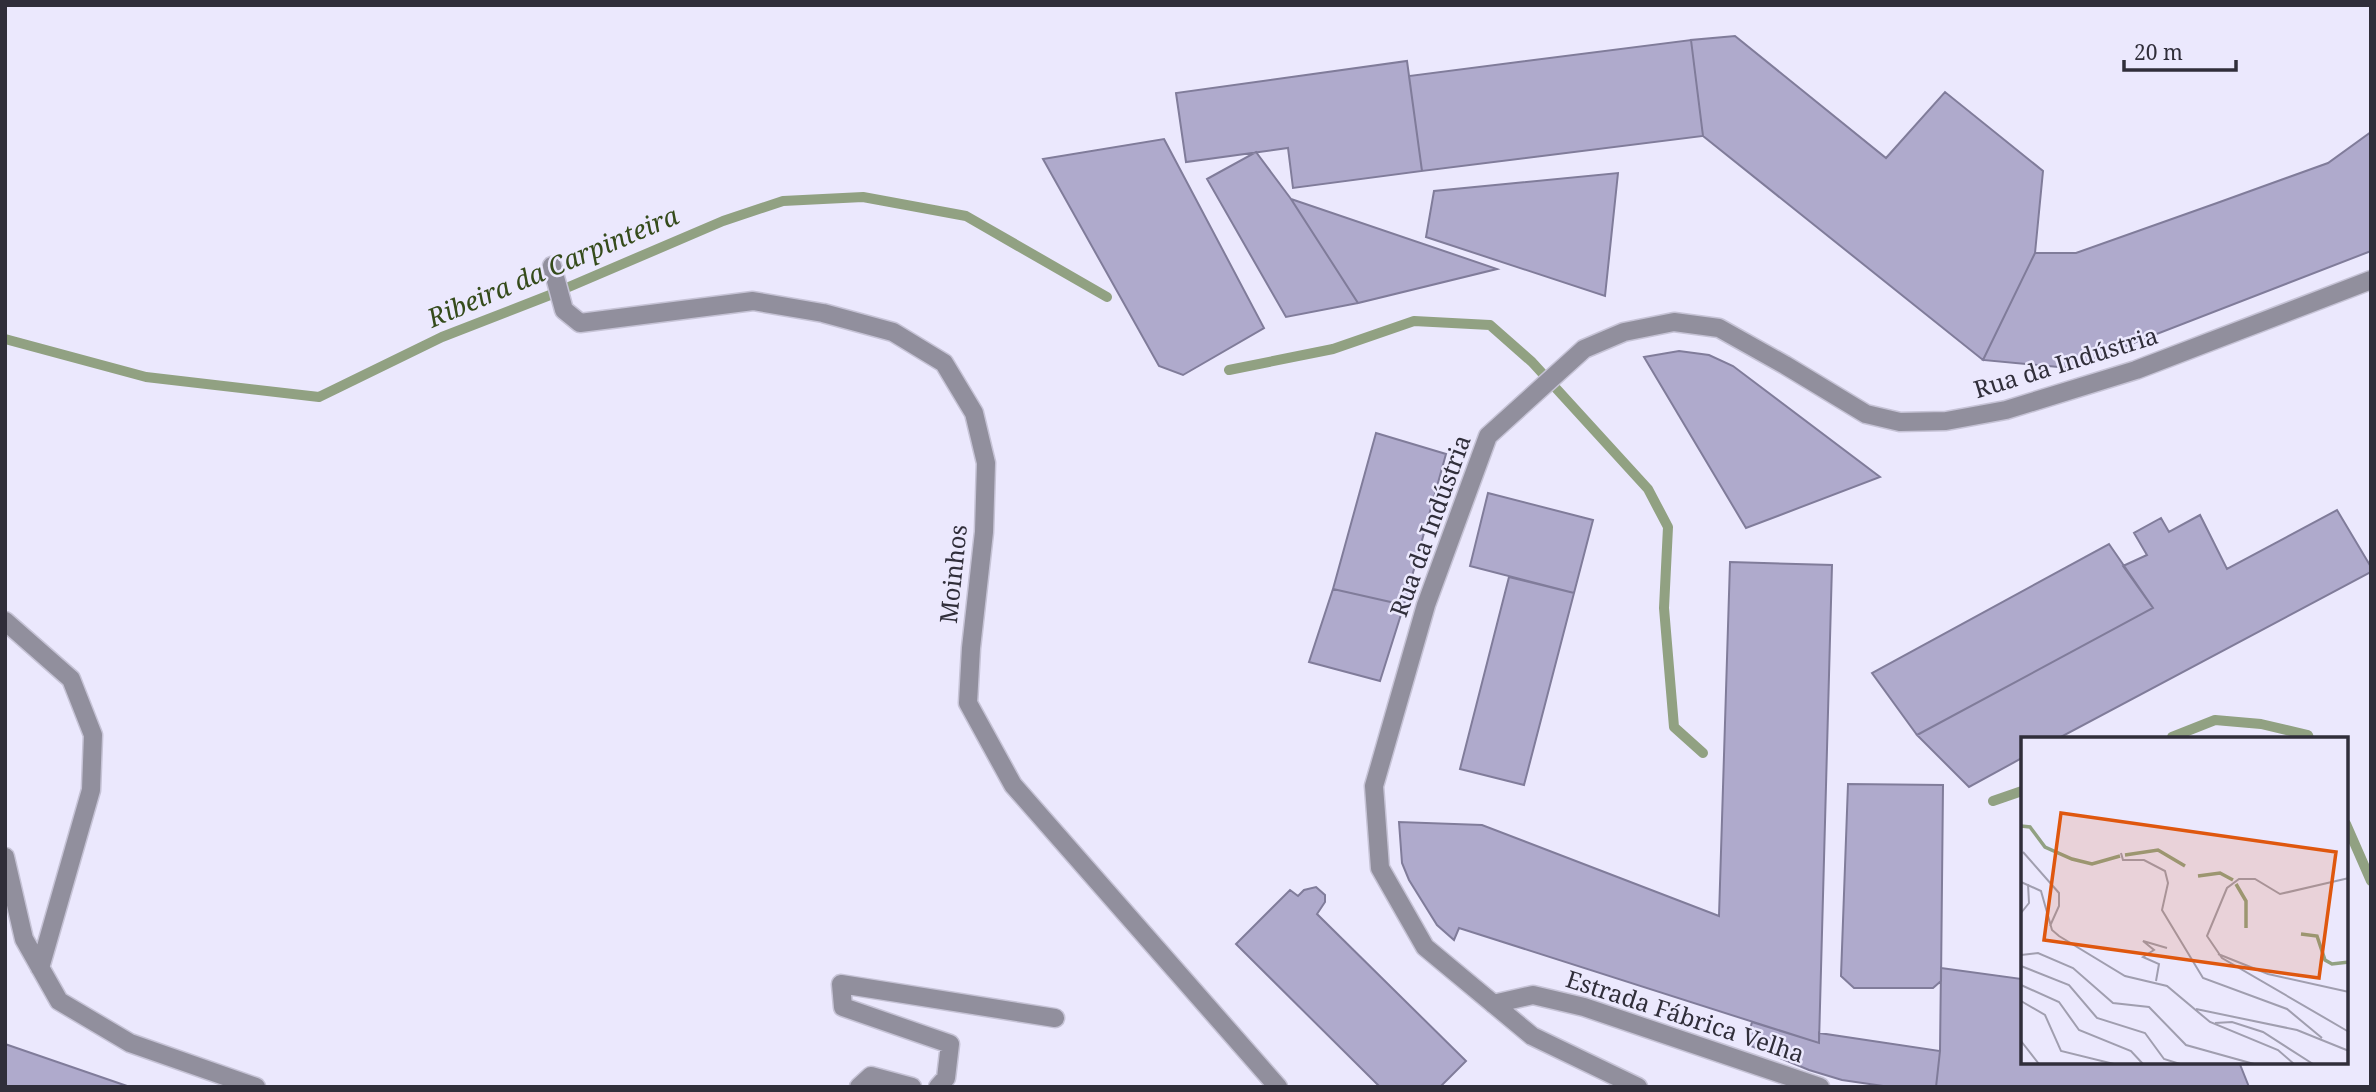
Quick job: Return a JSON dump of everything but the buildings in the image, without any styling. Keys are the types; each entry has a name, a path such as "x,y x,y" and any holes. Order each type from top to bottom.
{"street":[{"name":"Moinhos","path":"552,266 564,310 580,323 753,301 823,313 893,332 944,363 974,413 986,463 984,532 971,648 968,703 1013,785 1278,1087"},
{"name":"Rua da Indústria","path":"1638,1087 1532,1036 1425,947 1380,868 1374,786 1426,605 1488,436 1584,349 1624,332 1674,322 1718,328 1866,414 1900,422 1947,421 2007,410 2136,370 2371,280"},
{"path":"5,621 71,680 93,735 91,790 40,968"},
{"path":"5,857 24,939 59,1001 130,1043 256,1087"},
{"path":"937,1087 946,1078 950,1044 843,1007 841,984 1055,1018"},
{"name":"Estrada Fábrica Velha","path":"1493,1004 1532,995 1584,1007 1820,1087"},
{"path":"859,1087 871,1076 912,1087"}],"waterway":[{"name":"Ribeira da Carpinteira","path":"5,339 146,377 319,397 442,337 550,295 723,221 783,201 863,197 966,216 1107,297"},
{"name":"Ribeira da Carpinteira","path":"1229,370 1333,349 1414,321 1490,325 1532,362 1648,489 1668,527 1664,608 1674,727 1703,753"},
{"name":"Ribeira da Carpinteira","path":"2172,737 2215,720 2261,724 2309,737"},
{"name":"Ribeira da Carpinteira","path":"1993,801 2021,791"},
{"name":"Ribeira da Carpinteira","path":"2348,829 2371,881"}]}
